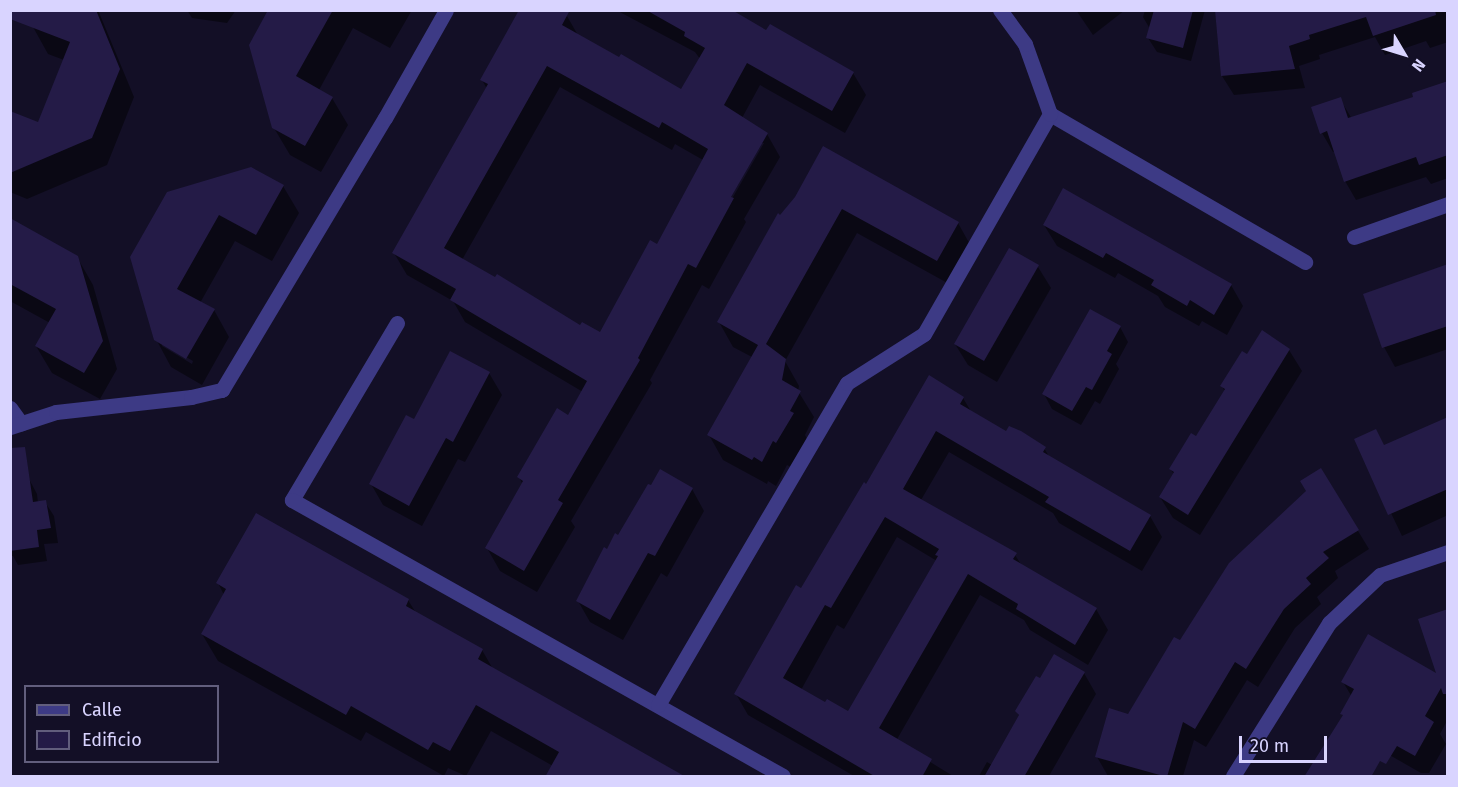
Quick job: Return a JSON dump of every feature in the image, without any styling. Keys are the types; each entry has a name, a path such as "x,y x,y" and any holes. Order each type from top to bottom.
{"street":[{"path":"10,408 16,425 56,412 191,397 222,390 379,128 446,10"},
{"path":"999,10 1025,44 1050,114 1305,262"},
{"path":"658,705 847,383 924,334 1050,114"},
{"path":"1354,237 1448,204"},
{"path":"397,323 292,500 783,777"},
{"path":"1233,777 1329,623 1380,575 1448,552"}],"building":[{"path":"10,10 96,10 120,69 92,138 10,173 10,111 38,122 70,42 10,19"},
{"path":"268,10 333,10 296,76 333,97 305,146 272,128 249,45"},
{"path":"519,10 570,10 562,25 619,57 621,54 681,89 705,48 684,36 685,32 646,10 732,10 766,30 770,24 854,72 832,111 747,63 724,105 768,133 731,197 734,198 696,268 688,264 638,358 640,360 558,500 563,503 524,571 485,548 523,481 517,477 557,408 568,415 587,381 450,300 456,289 392,253 488,84 480,80","holes":["547,66 659,128 662,122 708,149 657,244 650,240 600,332 582,322 580,325 497,274 495,277 444,248"]},
{"path":"1154,10 1193,10 1183,48 1146,38"},
{"path":"1215,10 1435,10 1436,15 1373,36 1366,17 1309,35 1310,39 1289,46 1295,69 1221,76"},
{"path":"1448,81 1448,155 1419,165 1416,157 1344,182 1327,131 1320,134 1311,107 1341,97 1348,118 1413,97 1412,93"},
{"path":"823,146 959,222 937,261 842,209 766,344 786,359 782,380 801,391 790,411 794,413 776,443 773,441 762,462 754,457 752,460 707,435 758,345 717,322 778,213 780,215 795,197"},
{"path":"251,167 284,185 256,235 219,215 177,289 215,309 186,359 154,340 130,257 167,192"},
{"path":"1063,188 1232,284 1214,315 1190,300 1187,306 1151,285 1154,280 1106,253 1103,258 1043,225"},
{"path":"10,218 78,256 103,341 84,373 35,346 56,309 10,284"},
{"path":"1009,248 1039,265 984,361 954,344"},
{"path":"1448,264 1448,326 1382,348 1363,294"},
{"path":"1090,309 1121,326 1107,351 1112,354 1092,390 1086,387 1072,411 1042,394"},
{"path":"1262,330 1290,349 1188,515 1159,497 1174,472 1169,469 1191,433 1196,436 1225,389 1220,386 1242,351 1247,354"},
{"path":"450,351 490,372 453,442 446,438 409,506 369,484 406,415 414,419"},
{"path":"929,375 964,397 960,404 1006,431 1009,426 1021,431 1046,447 1043,452 1151,515 1130,551 1045,502 1049,497 936,431 903,489 1017,553 1013,559 1097,608 1075,645 1016,609 1018,604 968,574 879,728 932,759 922,777 876,777 734,694 796,585 801,588 864,482 866,484","holes":["885,517 939,549 935,555 938,556 848,711 827,699 825,702 783,678 825,605 831,608"]},
{"path":"1448,417 1448,489 1388,515 1354,439 1376,429 1384,445"},
{"path":"25,447 33,502 46,500 51,528 37,530 39,547 10,551 10,448"},
{"path":"1321,468 1359,530 1323,552 1329,558 1306,578 1311,584 1284,609 1246,669 1235,662 1195,729 1183,722 1167,777 1095,757 1109,708 1128,714 1174,637 1180,640 1229,563 1306,491 1300,481"},
{"path":"660,469 693,488 655,556 648,553 610,620 576,601 604,547 607,549 615,533 618,535 648,484 651,485"},
{"path":"256,513 409,599 406,606 483,649 478,659 686,777 545,777 559,752 476,705 450,751 433,742 428,750 351,706 346,715 201,634 226,589 216,583"},
{"path":"1448,609 1448,694 1443,694 1441,688 1425,716 1434,722 1415,756 1397,746 1386,764 1380,761 1371,777 1304,777 1343,715 1340,714 1354,689 1341,682 1368,634 1436,673 1418,619"},
{"path":"1054,654 1085,672 1024,777 984,777 1019,715 1015,711 1036,676 1040,678"}]}
